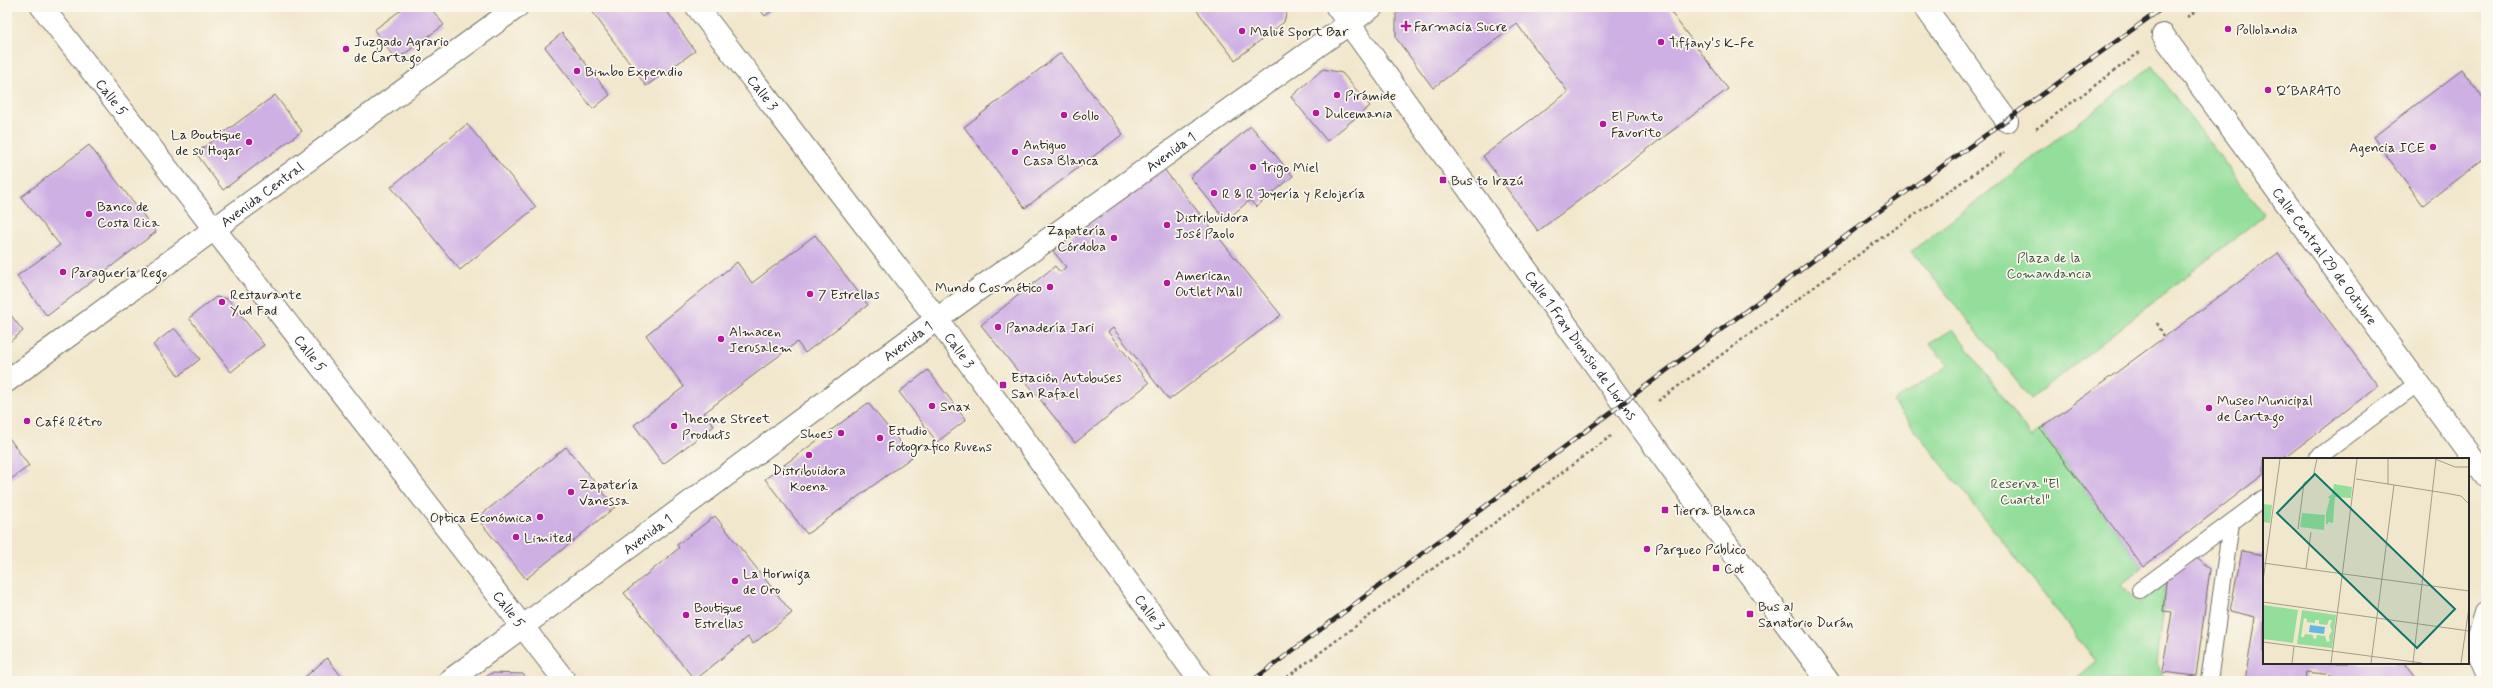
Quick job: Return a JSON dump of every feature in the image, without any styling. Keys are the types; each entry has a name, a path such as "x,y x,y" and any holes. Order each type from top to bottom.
{"main road":[{"name":"Calle 5","path":"42,7 217,230 565,681"},
{"name":"Avenida Central","path":"7,381 217,230 517,7"},
{"name":"Calle 3","path":"697,7 937,319 1200,681"},
{"name":"Avenida 1","path":"449,681 937,319 1343,15 1372,7"},
{"path":"1926,7 2007,121"},
{"name":"Calle 1 Fray Dionisio de Llorens","path":"1343,15 1634,418 1828,681"},
{"name":"Calle Central 29 de Octubre","path":"2163,35 2486,476"},
{"path":"2486,613 2476,646 2486,670"}],"lane":[{"path":"2317,458 2418,383"},
{"path":"2140,590 2263,499"},
{"path":"2209,681 2231,523"}],"path":[{"path":"2035,130 2163,35"},
{"path":"1282,681 1634,418 1884,236 2009,148"},
{"path":"2157,323 2164,336"}],"green space":[{"name":"Plaza de la Comandancia","path":"2152,66 2264,215 2031,399 1912,251"},
{"name":"Reserva \"El Cuartel\"","path":"1953,329 2032,438 2040,429 2143,567 2122,584 2139,604 2166,582 2156,664 2166,681 2072,681 2096,661 1893,402 1949,365 1929,344"}],"building":[{"path":"405,7 430,7 444,25 396,60 374,30"},
{"path":"589,7 664,7 695,51 646,86"},
{"path":"758,7 777,7 765,16"},
{"name":"Malué Sport Bar","path":"1288,7 1284,22 1235,60 1195,8"},
{"name":"El Punto Favorito","path":"1406,7 1667,7 1728,89 1538,231 1483,156 1568,92 1517,24 1433,88 1396,38 1396,14"},
{"name":"Bimbo Expendio","path":"562,33 610,95 593,109 545,47"},
{"path":"1061,53 1123,134 1025,208 964,127"},
{"name":"Pirámide","path":"1323,69 1342,73 1370,106 1327,141 1291,97"},
{"name":"Agencia ICE","path":"2462,70 2486,102 2486,157 2423,205 2373,137"},
{"name":"La Boutique de su Hogar","path":"275,95 302,131 223,190 196,153"},
{"path":"467,124 536,207 460,270 391,187"},
{"name":"Trigo Miel","path":"1251,126 1293,176 1256,207 1250,200 1226,220 1190,177"},
{"name":"Banco de Costa Rica","path":"89,145 156,232 47,316 17,276 60,245 21,197"},
{"name":"American Outlet Mall","path":"1163,168 1281,315 1169,400 1113,328 1108,332 1149,383 1075,443 981,325 1055,266 1060,272 1066,267 1053,251"},
{"path":"815,235 868,305 805,353 797,342 704,413 714,426 663,464 634,425 684,387 646,335 737,262 752,283"},
{"name":"Museo Municipal de Cartago","path":"2278,253 2378,386 2284,458 2263,458 2263,475 2143,567 2040,429"},
{"path":"216,297 228,299 264,345 231,372 189,318"},
{"path":"7,310 23,331 7,344"},
{"path":"174,328 200,359 179,376 153,345"},
{"name":"Snax","path":"928,370 966,420 937,442 899,392"},
{"path":"868,403 912,457 807,534 765,479"},
{"path":"7,435 29,466 7,482"},
{"path":"566,447 615,507 526,579 477,518"},
{"path":"715,516 792,613 753,644 748,637 695,680 624,593 679,548 677,545"},
{"path":"2242,551 2263,555 2263,664 2406,664 2418,681 2331,681 2332,675 2306,672 2305,681 2245,681 2255,617 2230,611"},
{"path":"2196,556 2210,569 2196,676 2162,672 2172,612 2163,611 2166,582"},
{"path":"327,658 345,681 299,681 305,677"},
{"path":"491,673 523,674 528,681 481,681"}],"railway":[{"path":"1252,681 1870,218 2164,7"}],"place":[{"name":"Farmacia Sucre","path":"1406,26"},
{"name":"Pollolandia","path":"2228,29"},
{"name":"Malué Sport Bar","path":"1242,31"},
{"name":"Tiffany's K-Fe","path":"1661,42"},
{"name":"Juzgado Agrario de Cartago","path":"346,49"},
{"name":"Bimbo Expendio","path":"577,71"},
{"name":"Q´BARATO","path":"2268,90"},
{"name":"Pirámide","path":"1337,95"},
{"name":"Dulcemania","path":"1316,113"},
{"name":"Gollo","path":"1064,115"},
{"name":"El Punto Favorito","path":"1603,124"},
{"name":"La Boutique de su Hogar","path":"249,142"},
{"name":"Agencia ICE","path":"2433,147"},
{"name":"Antiguo Casa Blanca","path":"1015,152"},
{"name":"Trigo Miel","path":"1253,167"},
{"name":"Bus to Irazú","path":"1443,180"},
{"name":"R & R Joyería y Relojería","path":"1214,193"},
{"name":"Banco de Costa Rica","path":"89,214"},
{"name":"Distribuidora José Paolo","path":"1167,225"},
{"name":"Zapatería Córdoba","path":"1114,238"},
{"name":"Paraguería Rego","path":"63,272"},
{"name":"American Outlet Mall","path":"1167,283"},
{"name":"Mundo Cosmético","path":"1050,287"},
{"name":"7 Estrellas","path":"810,294"},
{"name":"Restaurante Yud Fad","path":"222,302"},
{"name":"Panadería Jari","path":"998,327"},
{"name":"Almacen Jerusalem","path":"721,339"},
{"name":"Estación Autobuses San Rafael","path":"1003,385"},
{"name":"Snax","path":"932,406"},
{"name":"Museo Municipal de Cartago","path":"2209,408"},
{"name":"Café Rétro","path":"27,421"},
{"name":"Theone Street Products","path":"674,426"},
{"name":"Shoes","path":"841,433"},
{"name":"Estudio Fotografico Ruvens","path":"880,438"},
{"name":"Distribuidora Koena","path":"809,455"},
{"name":"Zapatería Vanessa","path":"571,492"},
{"name":"Tierra Blanca","path":"1665,510"},
{"name":"Optica Económica","path":"540,517"},
{"name":"Limited","path":"516,537"},
{"name":"Parqueo Público","path":"1647,549"},
{"name":"Cot","path":"1716,568"},
{"name":"La Hormiga de Oro","path":"735,581"},
{"name":"Bus al Sanatorio Durán","path":"1750,614"},
{"name":"Boutique Estrellas","path":"686,615"}]}
